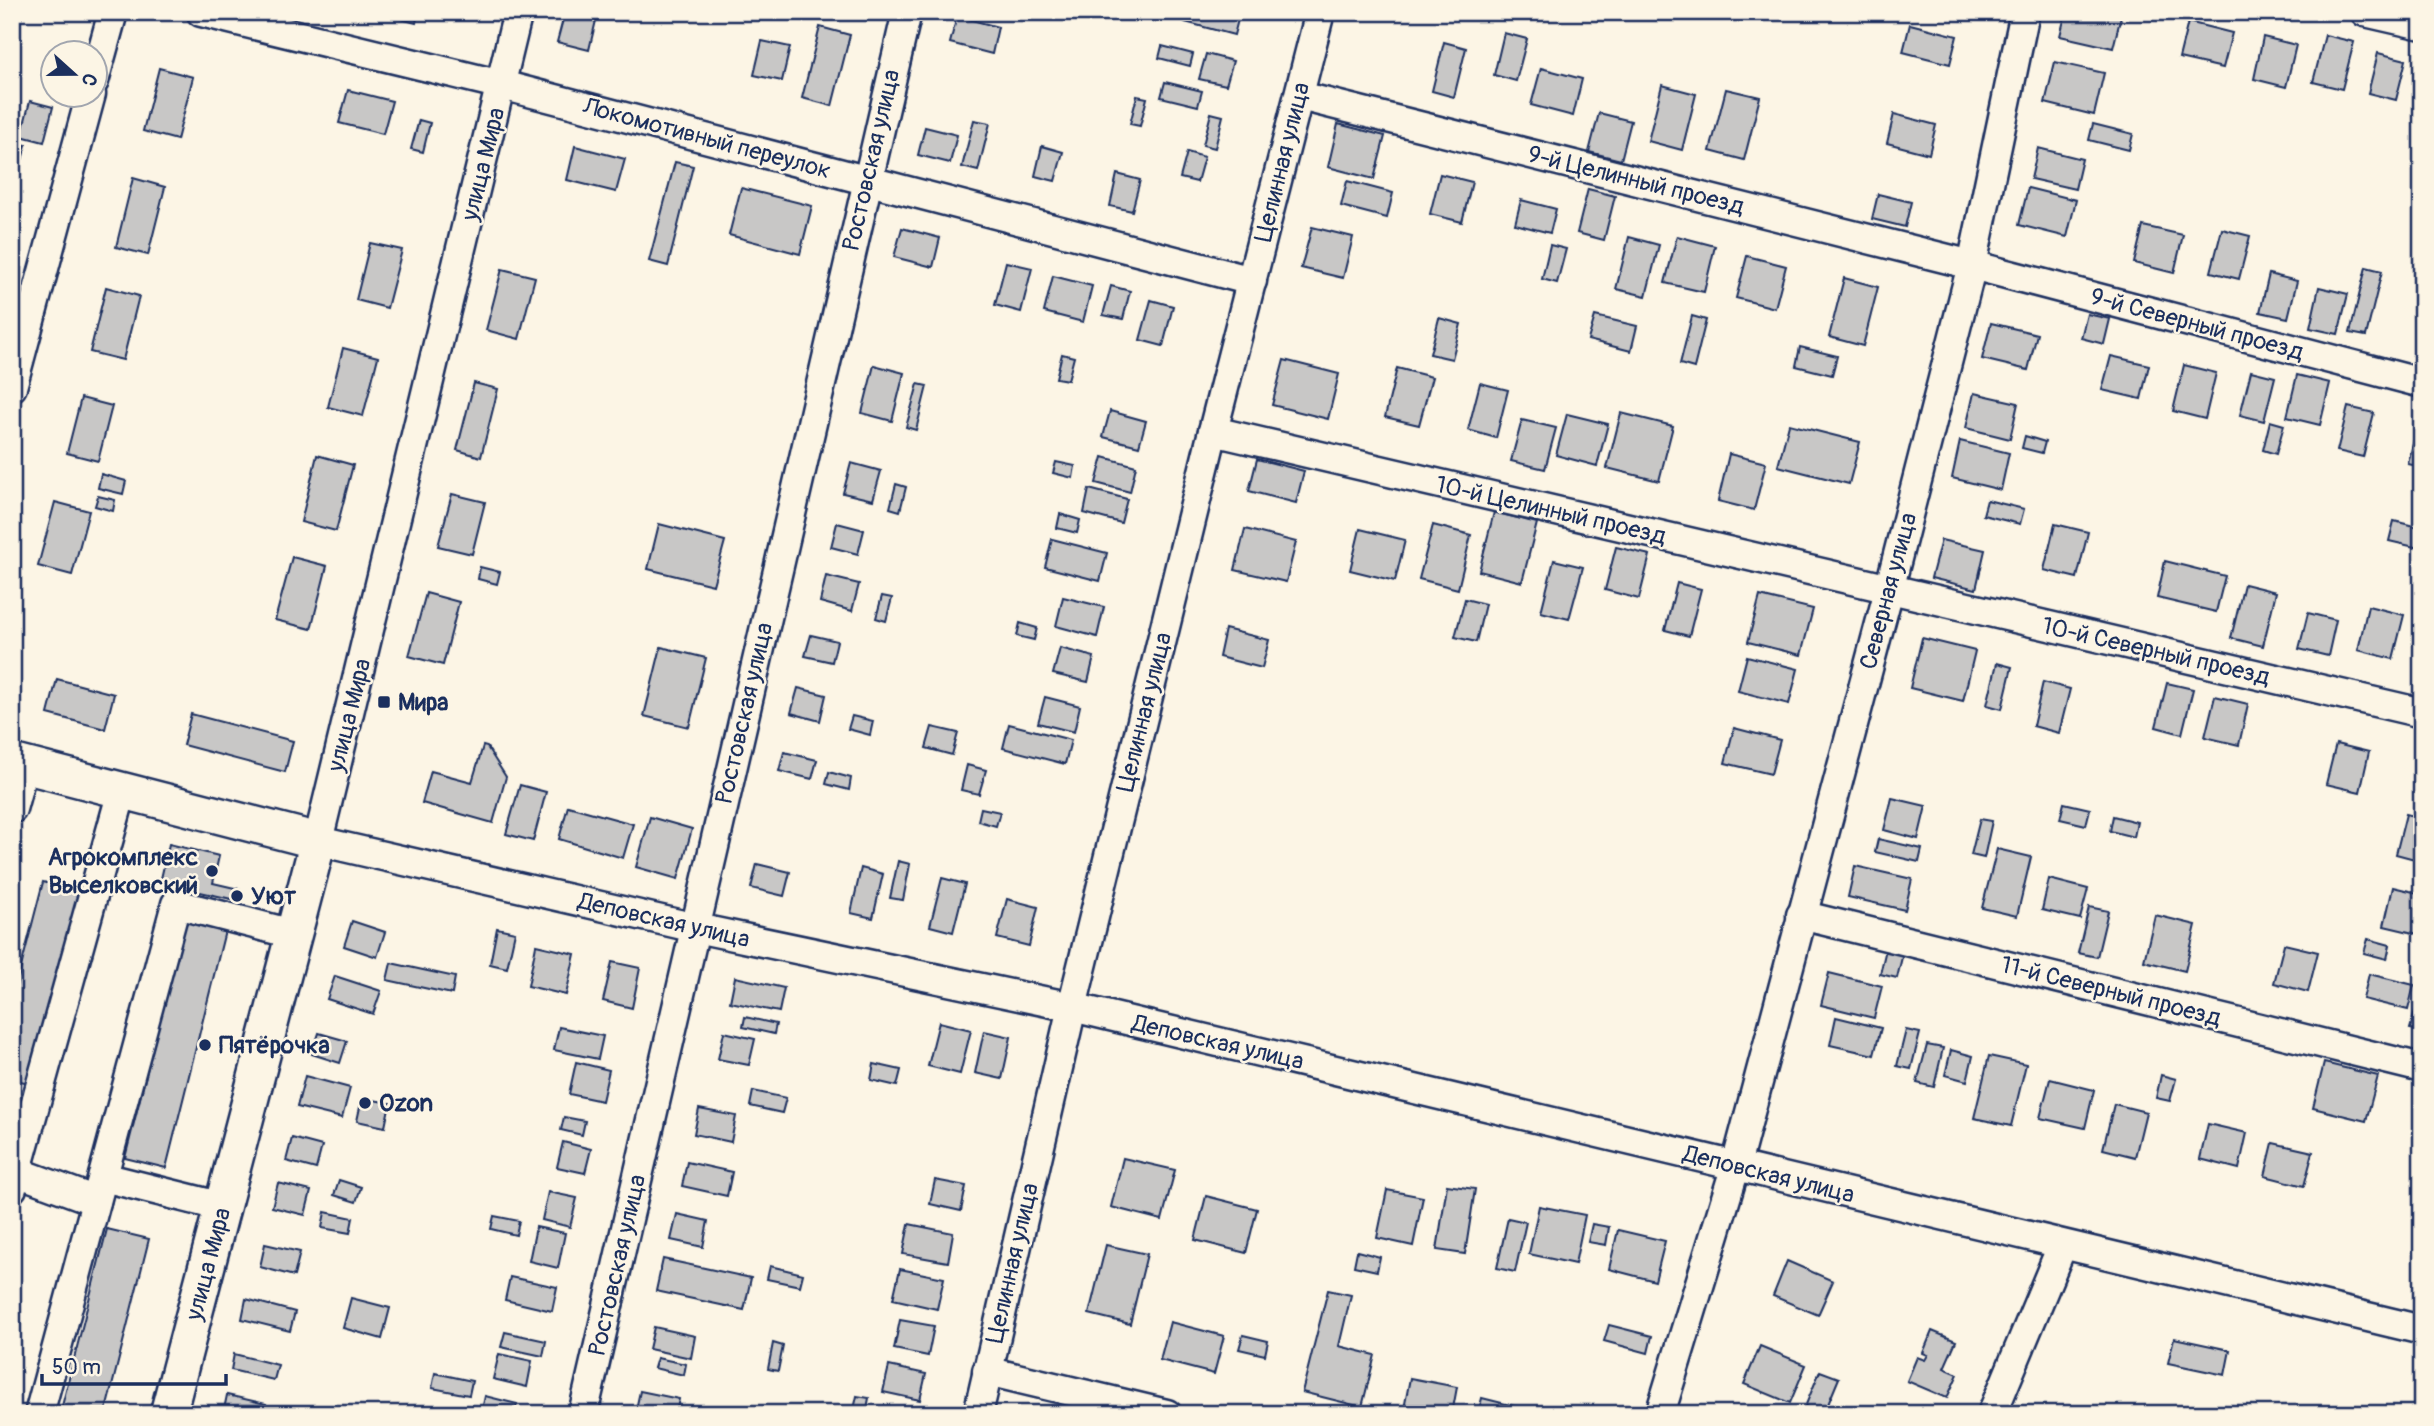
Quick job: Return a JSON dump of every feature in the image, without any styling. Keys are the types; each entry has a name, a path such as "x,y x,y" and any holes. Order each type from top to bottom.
{"main road":[{"name":"Деповская улица","path":"18,764 318,841"},
{"name":"улица Мира","path":"168,1414 318,841"}],"street":[{"path":"106,38 113,12"},
{"name":"Локомотивный переулок","path":"201,12 502,85 1252,281"},
{"name":"улица Мира","path":"318,841 518,12"},
{"name":"Ростовская улица","path":"583,1414 906,12"},
{"name":"Целинная улица","path":"978,1414 1072,1007 1213,431 1320,12"},
{"name":"Северная улица","path":"1660,1414 1736,1165 1889,590 1972,265 2025,12"},
{"path":"2365,12 2422,25"},
{"name":"9-й Целинный проезд","path":"1300,96 1972,265"},
{"path":"12,387 87,108"},
{"name":"9-й Северный проезд","path":"1972,265 2422,383"},
{"name":"10-й Целинный проезд","path":"1213,431 1889,590"},
{"name":"10-й Северный проезд","path":"1889,590 2422,713"},
{"path":"12,809 18,764"},
{"path":"122,791 14,1176 223,1207"},
{"name":"Деповская улица","path":"318,841 696,928 1072,1007 1736,1165 2062,1246 2421,1327"},
{"path":"38,1414 176,904 293,934"},
{"name":"11-й Северный проезд","path":"1801,915 2422,1068"},
{"path":"1992,1414 2062,1246"},
{"path":"987,1371 1167,1414"}],"building":[{"path":"12,12 22,13 14,45 12,44"},
{"path":"374,12 418,12 416,23"},
{"path":"565,12 598,12 589,50 557,42"},
{"path":"1188,12 1240,12 1234,35 1185,22"},
{"path":"2066,12 2107,12 2121,16 2113,48 2060,36"},
{"path":"957,16 998,27 992,54 950,43"},
{"path":"2188,22 2232,33 2223,68 2179,58"},
{"path":"1910,24 1957,36 1950,64 1903,52"},
{"path":"820,27 850,35 832,106 802,98"},
{"path":"1504,33 1527,39 1516,81 1494,75"},
{"path":"2325,35 2354,42 2342,89 2313,82"},
{"path":"2263,37 2296,45 2286,87 2254,79"},
{"path":"762,41 790,47 782,81 754,75"},
{"path":"1444,42 1466,48 1454,97 1432,91"},
{"path":"1162,46 1193,54 1190,66 1159,58"},
{"path":"2378,53 2406,60 2396,100 2368,93"},
{"path":"1206,54 1233,61 1226,85 1199,79"},
{"path":"2055,62 2104,73 2094,115 2045,103"},
{"path":"159,68 193,77 177,140 143,131"},
{"path":"1541,68 1582,79 1573,116 1531,105"},
{"path":"1165,82 1202,91 1198,106 1161,97"},
{"path":"1662,85 1696,94 1682,150 1648,141"},
{"path":"1726,89 1760,97 1744,160 1710,151"},
{"path":"348,90 392,101 383,134 339,123"},
{"path":"1137,96 1147,98 1140,126 1130,124"},
{"path":"30,101 38,103 38,108 53,108 44,142 21,136"},
{"path":"1211,113 1223,116 1215,148 1203,145"},
{"path":"1599,113 1631,121 1621,160 1589,152"},
{"path":"1894,114 1936,125 1929,154 1887,143"},
{"path":"419,120 430,123 423,152 411,149"},
{"path":"974,120 990,123 978,171 962,167"},
{"path":"1338,124 1385,136 1374,179 1328,167"},
{"path":"2093,124 2133,134 2129,150 2089,140"},
{"path":"925,127 957,135 950,163 918,155"},
{"path":"12,141 26,145 12,198"},
{"path":"575,146 625,159 616,192 567,180"},
{"path":"1042,146 1063,152 1055,181 1035,176"},
{"path":"2038,148 2082,159 2075,189 2031,179"},
{"path":"1187,152 1204,157 1197,182 1180,178"},
{"path":"675,162 693,166 668,266 649,261"},
{"path":"1117,174 1140,180 1132,211 1110,206"},
{"path":"1440,174 1472,182 1462,222 1430,214"},
{"path":"133,178 165,187 148,255 116,247"},
{"path":"1347,181 1393,193 1387,218 1341,206"},
{"path":"741,188 812,206 800,254 729,235"},
{"path":"2028,188 2076,200 2067,237 2019,225"},
{"path":"1588,189 1615,196 1604,240 1577,233"},
{"path":"1878,194 1911,202 1905,227 1872,219"},
{"path":"1521,200 1556,209 1550,233 1515,224"},
{"path":"2143,226 2183,235 2174,273 2134,263"},
{"path":"1312,227 1353,237 1343,278 1301,268"},
{"path":"902,228 940,238 933,267 894,257"},
{"path":"2222,229 2250,236 2239,279 2211,272"},
{"path":"1677,236 1715,246 1704,292 1665,283"},
{"path":"1629,237 1659,245 1646,296 1616,289"},
{"path":"370,243 402,250 387,308 356,300"},
{"path":"1550,245 1566,249 1557,283 1542,279"},
{"path":"1747,256 1786,266 1775,308 1736,298"},
{"path":"1006,262 1032,268 1021,312 995,305"},
{"path":"2366,267 2382,271 2366,336 2350,333"},
{"path":"502,269 535,277 519,339 486,330"},
{"path":"2269,274 2297,281 2288,318 2260,312"},
{"path":"1053,276 1092,286 1083,322 1044,312"},
{"path":"1844,278 1878,287 1863,346 1829,337"},
{"path":"1111,286 1130,291 1123,319 1103,315"},
{"path":"106,287 139,296 123,360 90,352"},
{"path":"2319,287 2348,294 2338,334 2310,328"},
{"path":"1151,300 1173,306 1163,346 1140,340"},
{"path":"2087,314 2110,319 2104,344 2081,338"},
{"path":"1595,316 1637,326 1631,351 1588,340"},
{"path":"1692,316 1706,320 1694,368 1680,364"},
{"path":"1439,318 1461,324 1452,359 1430,354"},
{"path":"1991,323 2037,334 2028,370 1982,359"},
{"path":"1800,347 1837,356 1832,375 1796,366"},
{"path":"343,348 378,357 363,416 328,407"},
{"path":"1062,354 1074,357 1068,380 1056,378"},
{"path":"2111,356 2149,365 2141,399 2102,390"},
{"path":"1284,360 1339,374 1328,419 1272,405"},
{"path":"874,365 904,373 892,421 862,413"},
{"path":"2184,365 2216,373 2205,419 2173,411"},
{"path":"1397,368 1432,377 1419,425 1385,417"},
{"path":"2251,371 2275,377 2264,421 2240,415"},
{"path":"2297,375 2330,383 2320,425 2287,417"},
{"path":"474,383 498,389 481,457 457,450"},
{"path":"1480,383 1508,390 1496,438 1468,430"},
{"path":"918,384 927,386 916,430 906,427"},
{"path":"1974,393 2018,403 2010,439 1966,428"},
{"path":"81,398 112,406 98,461 67,453"},
{"path":"2348,407 2374,413 2363,457 2337,451"},
{"path":"1110,411 1146,421 1139,446 1103,437"},
{"path":"1621,413 1673,426 1659,481 1607,468"},
{"path":"1567,414 1608,424 1597,466 1556,455"},
{"path":"2419,419 2422,419 2422,467 2408,464"},
{"path":"1522,420 1556,428 1545,469 1511,461"},
{"path":"2270,421 2284,425 2276,454 2263,450"},
{"path":"1789,424 1860,442 1849,484 1778,466"},
{"path":"2025,436 2045,442 2042,453 2022,448"},
{"path":"1960,441 2009,453 2001,490 1952,478"},
{"path":"1729,454 1766,463 1754,510 1718,501"},
{"path":"317,455 353,465 336,531 301,522"},
{"path":"1103,457 1136,466 1130,492 1096,483"},
{"path":"1257,459 1304,471 1296,503 1249,491"},
{"path":"1056,462 1075,466 1073,478 1053,473"},
{"path":"851,463 881,471 873,500 843,493"},
{"path":"101,474 126,481 123,494 98,488"},
{"path":"896,484 906,487 900,511 890,508"},
{"path":"1089,489 1127,499 1121,523 1084,513"},
{"path":"452,494 485,502 472,554 438,546"},
{"path":"98,496 115,500 113,511 95,506"},
{"path":"1987,500 2024,509 2020,524 1983,515"},
{"path":"55,502 89,511 72,575 38,566"},
{"path":"1494,512 1537,523 1522,582 1479,571"},
{"path":"1060,514 1080,520 1077,533 1057,528"},
{"path":"2394,521 2422,528 2419,548 2389,541"},
{"path":"837,523 864,530 858,554 831,547"},
{"path":"659,524 725,541 713,585 648,569"},
{"path":"2055,524 2088,532 2077,578 2044,570"},
{"path":"1433,525 1471,535 1458,589 1419,579"},
{"path":"1245,529 1296,542 1286,582 1235,570"},
{"path":"1360,529 1405,540 1395,581 1350,570"},
{"path":"1052,539 1107,553 1100,581 1045,567"},
{"path":"1941,540 1985,550 1976,589 1931,578"},
{"path":"1616,547 1650,555 1639,599 1605,590"},
{"path":"292,557 327,566 311,629 275,620"},
{"path":"1554,560 1583,567 1569,619 1541,612"},
{"path":"2165,561 2225,576 2216,612 2157,598"},
{"path":"480,567 500,572 497,584 478,579"},
{"path":"826,576 859,584 852,611 820,602"},
{"path":"1677,583 1701,589 1689,636 1665,630"},
{"path":"2244,584 2276,592 2263,646 2231,638"},
{"path":"426,593 459,602 443,665 409,656"},
{"path":"882,596 892,598 886,621 876,618"},
{"path":"1760,596 1813,609 1801,655 1748,642"},
{"path":"1063,597 1104,607 1097,637 1056,626"},
{"path":"1465,599 1485,604 1476,642 1455,637"},
{"path":"2368,606 2404,615 2393,659 2358,650"},
{"path":"2308,613 2336,620 2328,656 2299,649"},
{"path":"1020,623 1037,628 1034,640 1017,636"},
{"path":"1225,629 1269,640 1262,668 1219,657"},
{"path":"811,635 837,641 832,662 805,656"},
{"path":"1922,638 1975,651 1963,701 1910,688"},
{"path":"661,647 706,658 689,727 644,716"},
{"path":"1060,648 1094,657 1088,682 1053,674"},
{"path":"1747,656 1798,669 1789,704 1738,691"},
{"path":"1997,663 2012,667 2002,709 1987,705"},
{"path":"57,679 114,694 105,729 48,714"},
{"path":"2043,682 2070,689 2059,733 2033,726"},
{"path":"2167,683 2193,689 2182,734 2156,727"},
{"path":"798,688 826,695 820,721 791,713"},
{"path":"2215,696 2248,704 2239,745 2205,737"},
{"path":"1045,697 1080,706 1074,732 1038,723"},
{"path":"191,714 293,741 285,772 183,745"},
{"path":"852,716 873,721 870,735 848,729"},
{"path":"1009,724 1071,740 1065,764 1003,748"},
{"path":"932,727 958,733 952,755 926,748"},
{"path":"1734,728 1780,740 1771,774 1725,763"},
{"path":"2336,744 2369,752 2360,792 2326,784"},
{"path":"483,746 487,747 506,777 493,823 422,803 431,771 472,782"},
{"path":"784,752 817,760 812,779 779,771"},
{"path":"967,765 986,770 979,794 961,790"},
{"path":"829,772 851,778 849,790 826,784"},
{"path":"520,785 546,792 533,841 506,834"},
{"path":"1892,798 1926,806 1918,839 1884,830"},
{"path":"2064,803 2090,809 2086,825 2060,819"},
{"path":"568,806 633,824 623,858 559,839"},
{"path":"981,808 1000,812 996,826 978,821"},
{"path":"2406,814 2422,818 2422,861 2396,854"},
{"path":"2113,816 2137,822 2134,837 2110,831"},
{"path":"650,817 692,829 678,879 636,867"},
{"path":"1980,819 1992,821 1984,858 1971,855"},
{"path":"1878,839 1922,849 1919,862 1875,852"},
{"path":"169,844 219,856 213,883 239,889 236,900 160,883"},
{"path":"1997,849 2031,857 2017,916 1982,908"},
{"path":"898,861 910,864 903,900 890,898"},
{"path":"757,864 790,872 784,896 751,888"},
{"path":"1855,866 1912,879 1905,910 1848,897"},
{"path":"861,868 883,874 873,918 851,913"},
{"path":"942,878 965,884 953,932 930,926"},
{"path":"2049,879 2088,889 2080,919 2042,910"},
{"path":"43,882 82,892 33,1084 12,1079 12,1002"},
{"path":"2393,887 2422,894 2422,935 2384,926"},
{"path":"1007,899 1038,907 1029,946 997,938"},
{"path":"2089,907 2108,911 2097,957 2078,953"},
{"path":"2155,915 2196,925 2185,971 2144,961"},
{"path":"185,921 225,931 166,1168 125,1158"},
{"path":"352,921 385,932 377,957 344,946"},
{"path":"497,928 515,932 507,968 490,964"},
{"path":"2368,939 2390,945 2387,959 2364,953"},
{"path":"2284,944 2318,952 2308,992 2274,983"},
{"path":"536,945 575,954 566,995 528,986"},
{"path":"1886,949 1903,953 1897,978 1880,974"},
{"path":"612,962 640,968 632,1008 603,1001"},
{"path":"391,963 455,977 452,994 387,980"},
{"path":"1829,973 1882,986 1874,1018 1821,1005"},
{"path":"2369,974 2414,985 2408,1010 2363,999"},
{"path":"335,976 381,991 373,1014 327,999"},
{"path":"735,977 784,988 779,1012 730,1002"},
{"path":"2415,1011 2422,1013 2422,1031 2410,1029"},
{"path":"745,1017 776,1024 774,1034 743,1027"},
{"path":"1836,1017 1881,1028 1874,1055 1830,1045"},
{"path":"939,1022 971,1030 960,1074 928,1066"},
{"path":"559,1027 603,1036 598,1059 554,1050"},
{"path":"1906,1030 1920,1033 1911,1069 1897,1066"},
{"path":"984,1031 1011,1037 1002,1079 975,1073"},
{"path":"724,1032 755,1039 749,1065 718,1059"},
{"path":"319,1033 347,1041 340,1063 312,1054"},
{"path":"1927,1045 1943,1048 1934,1087 1917,1083"},
{"path":"1951,1050 1973,1056 1967,1081 1945,1075"},
{"path":"1989,1056 2026,1064 2011,1126 1974,1118"},
{"path":"576,1062 609,1070 602,1101 569,1094"},
{"path":"2324,1063 2378,1076 2366,1121 2313,1108"},
{"path":"874,1064 901,1070 897,1086 871,1080"},
{"path":"2161,1075 2176,1079 2170,1101 2156,1098"},
{"path":"305,1076 350,1088 342,1118 297,1107"},
{"path":"2050,1079 2094,1090 2085,1128 2040,1118"},
{"path":"753,1091 786,1098 782,1113 750,1106"},
{"path":"362,1098 390,1103 385,1127 357,1121"},
{"path":"2114,1104 2146,1112 2135,1157 2103,1149"},
{"path":"699,1109 736,1116 731,1142 694,1134"},
{"path":"564,1117 585,1121 582,1135 561,1130"},
{"path":"2208,1124 2247,1133 2239,1169 2200,1159"},
{"path":"292,1138 322,1146 316,1169 286,1161"},
{"path":"563,1142 591,1149 585,1173 557,1167"},
{"path":"2273,1143 2313,1152 2304,1186 2265,1176"},
{"path":"1123,1158 1175,1170 1162,1220 1111,1207"},
{"path":"687,1162 732,1172 727,1196 682,1186"},
{"path":"339,1180 361,1187 356,1202 334,1195"},
{"path":"935,1180 966,1186 961,1211 930,1204"},
{"path":"278,1183 311,1191 305,1215 272,1207"},
{"path":"1447,1185 1475,1189 1465,1254 1437,1250"},
{"path":"1387,1190 1423,1197 1413,1246 1377,1238"},
{"path":"548,1192 577,1198 570,1227 542,1220"},
{"path":"1206,1196 1257,1209 1246,1253 1195,1240"},
{"path":"1539,1206 1585,1215 1575,1264 1529,1254"},
{"path":"325,1212 353,1218 350,1233 322,1228"},
{"path":"677,1214 708,1221 703,1247 671,1240"},
{"path":"494,1216 519,1221 516,1235 491,1229"},
{"path":"1508,1218 1526,1222 1515,1272 1497,1268"},
{"path":"909,1224 953,1233 948,1262 903,1254"},
{"path":"1592,1224 1609,1227 1606,1245 1588,1242"},
{"path":"536,1227 565,1233 558,1268 529,1261"},
{"path":"107,1229 149,1239 105,1414 60,1414"},
{"path":"1618,1230 1665,1241 1655,1281 1609,1269"},
{"path":"265,1244 300,1252 294,1276 260,1267"},
{"path":"1106,1245 1147,1254 1130,1324 1089,1314"},
{"path":"1357,1251 1380,1257 1377,1271 1354,1266"},
{"path":"663,1259 751,1278 744,1310 656,1291"},
{"path":"1787,1261 1833,1281 1818,1315 1773,1296"},
{"path":"770,1266 803,1274 800,1286 767,1279"},
{"path":"900,1269 944,1278 937,1309 893,1299"},
{"path":"510,1277 557,1287 552,1311 505,1300"},
{"path":"1328,1290 1351,1295 1339,1346 1375,1355 1362,1407 1302,1392"},
{"path":"351,1298 390,1308 382,1339 343,1328"},
{"path":"246,1299 295,1312 290,1331 242,1319"},
{"path":"900,1320 934,1326 928,1356 894,1349"},
{"path":"1170,1322 1224,1336 1214,1374 1160,1360"},
{"path":"1609,1325 1652,1336 1648,1353 1604,1341"},
{"path":"654,1327 695,1336 691,1358 649,1349"},
{"path":"1932,1331 1956,1341 1944,1368 1958,1374 1947,1398 1907,1381 1917,1357 1925,1360 1928,1355 1923,1353"},
{"path":"505,1332 546,1341 543,1356 501,1347"},
{"path":"1243,1335 1268,1341 1265,1355 1239,1349"},
{"path":"2174,1338 2230,1350 2225,1375 2168,1363"},
{"path":"773,1343 783,1346 778,1371 768,1369"},
{"path":"1760,1346 1806,1365 1790,1403 1744,1384"},
{"path":"234,1354 278,1365 274,1380 231,1370"},
{"path":"499,1354 532,1361 527,1387 493,1379"},
{"path":"657,1358 686,1364 684,1375 654,1368"},
{"path":"889,1366 926,1374 920,1400 883,1392"},
{"path":"1820,1371 1839,1378 1824,1414 1802,1414"},
{"path":"435,1373 472,1381 469,1395 432,1388"},
{"path":"1410,1378 1457,1387 1452,1414 1403,1414"},
{"path":"640,1391 679,1399 676,1414 635,1414"},
{"path":"227,1395 266,1404 264,1414 223,1414"},
{"path":"485,1396 517,1404 514,1414 481,1414"},
{"path":"857,1396 869,1398 866,1414 853,1414"},
{"path":"1482,1398 1542,1413 1478,1414"}],"place":[{"name":"Мира","path":"384,702"},
{"name":"Агрокомплекс Выселковский","path":"212,871"},
{"name":"Уют","path":"237,896"},
{"name":"Пятёрочка","path":"205,1045"},
{"name":"Ozon","path":"365,1103"}]}
